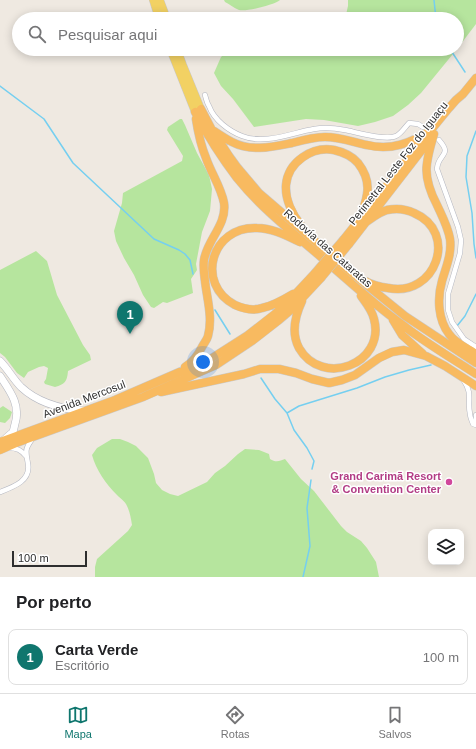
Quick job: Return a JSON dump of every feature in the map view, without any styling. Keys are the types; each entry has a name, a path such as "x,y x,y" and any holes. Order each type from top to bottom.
{"highway":[{"name":"Perimetral Leste Foz do Iguaçu","path":"304,291 363,220 432,133 456,100 476,78"},
{"name":"Rodovía das Cataratas","path":"198,110 237,167 259,192 352,274 405,316 476,364"},
{"name":"Rodovía das Cataratas","path":"198,110 206,133 219,154 238,179 273,215 400,324 476,374"},
{"path":"174,374 191,363 199,354 208,337 210,313 203,266 204,258 221,224 224,210 224,201 206,158 197,128 198,110"},
{"path":"212,130 233,143 250,148 278,146 320,137 335,137 374,146 392,146 432,133"},
{"path":"432,133 426,162 427,180 430,190 448,228 450,243 450,257 440,289 439,300 441,314 449,334 455,340 476,354"},
{"path":"319,245 296,220 291,210 287,195 286,185 288,175 297,162 304,156 318,150 333,150 347,154 359,164 364,173 368,188 363,220"},
{"path":"352,274 369,284 392,289 403,289 414,286 424,280 431,272 436,262 438,251 435,234 430,224 416,213 400,209 388,210 363,220"},
{"path":"304,291 272,305 256,309 240,307 230,302 222,294 214,279 213,263 215,253 224,240 232,234 247,228 268,229 283,234 308,246"},
{"path":"304,291 295,320 294,330 298,346 308,358 316,364 326,368 342,368 352,365 368,352 373,343 375,333 375,323 370,308 354,285"},
{"path":"174,374 212,358 236,343 304,291"},
{"path":"143,396 216,364 228,357 279,320 304,291"},
{"path":"390,316 402,335 426,356 476,386"},
{"path":"143,396 244,374 260,369 279,369 329,383 355,375 379,358 392,352 404,350 426,356"},
{"name":"Avenida Mercosul","path":"2,445 84,411 115,400 174,374"},
{"name":"Avenida Mercosul","path":"2,445 16,443 143,396"}],"main road":[{"path":"153,0 157,12"},
{"path":"160,0 164,12"},
{"path":"173,56 198,110"},
{"path":"180,56 198,110"},
{"path":"0,361 20,386 41,401 66,410 84,411"},
{"path":"0,376 15,401 16,410 16,421 13,432 2,445"}],"street":[{"path":"205,95 209,107 220,122 229,130 249,138 268,139 315,129 329,128 388,138 398,136 409,123 418,124 432,133 444,146 444,154 439,160 437,168 458,227 461,240 460,253 448,294 448,310 452,322 464,339 476,347"},
{"path":"459,375 466,384 470,394 470,414 473,424 476,425"},
{"path":"476,415 476,425"},
{"path":"26,456 27,447 35,436"},
{"path":"0,492 22,482 28,474 29,465 23,452 18,449 2,445"}],"green space":[{"path":"224,0 280,0 266,6 239,10"},
{"path":"348,0 476,0 476,24 464,40 464,12 347,12"},
{"path":"451,56 421,93 393,116 358,126 324,120 306,119 254,127 221,86 214,73 221,57"},
{"path":"182,119 197,153 209,175 212,189 210,211 202,232 196,264 197,270 191,279 193,293 167,303 163,302 154,308 151,307 143,295 116,241 114,231 122,203 123,193 182,161 183,156 167,130 168,127"},
{"path":"36,251 47,261 57,295 83,345 90,355 91,360 68,371 65,382 55,387 45,384 44,382 48,368 44,366 39,367 28,372 24,378 17,373 5,357 0,353 0,270"},
{"path":"3,406 12,412 10,418 5,423 0,422 0,408"},
{"path":"112,439 120,439 136,446 148,458 156,483 162,490 178,496 207,482 215,473 245,449 259,450 269,454 270,459 274,461 285,459 301,479 314,491 341,526 361,541 367,548 376,562 379,577 95,577 97,559 128,531 132,525 130,513 126,504 105,481 96,466 92,455 97,448"}],"waterway":[{"path":"434,0 435,12"},
{"path":"455,56 465,72"},
{"path":"0,86 44,119 73,163 154,239 185,254 190,260 193,274"},
{"path":"476,131 467,156 466,177 472,213 476,258"},
{"path":"457,326 465,316 476,294"},
{"path":"215,310 230,334"},
{"path":"287,413 299,406 357,388 385,377 431,365"},
{"path":"261,378 275,399 287,413 294,430 307,448 314,461 312,469"},
{"path":"303,577 310,546 307,508 311,480"}],"place":[{"name":"Carta Verde","path":"130,334"},
{"name":"Grand Carimã Resort & Convention Center","path":"449,482"}]}
